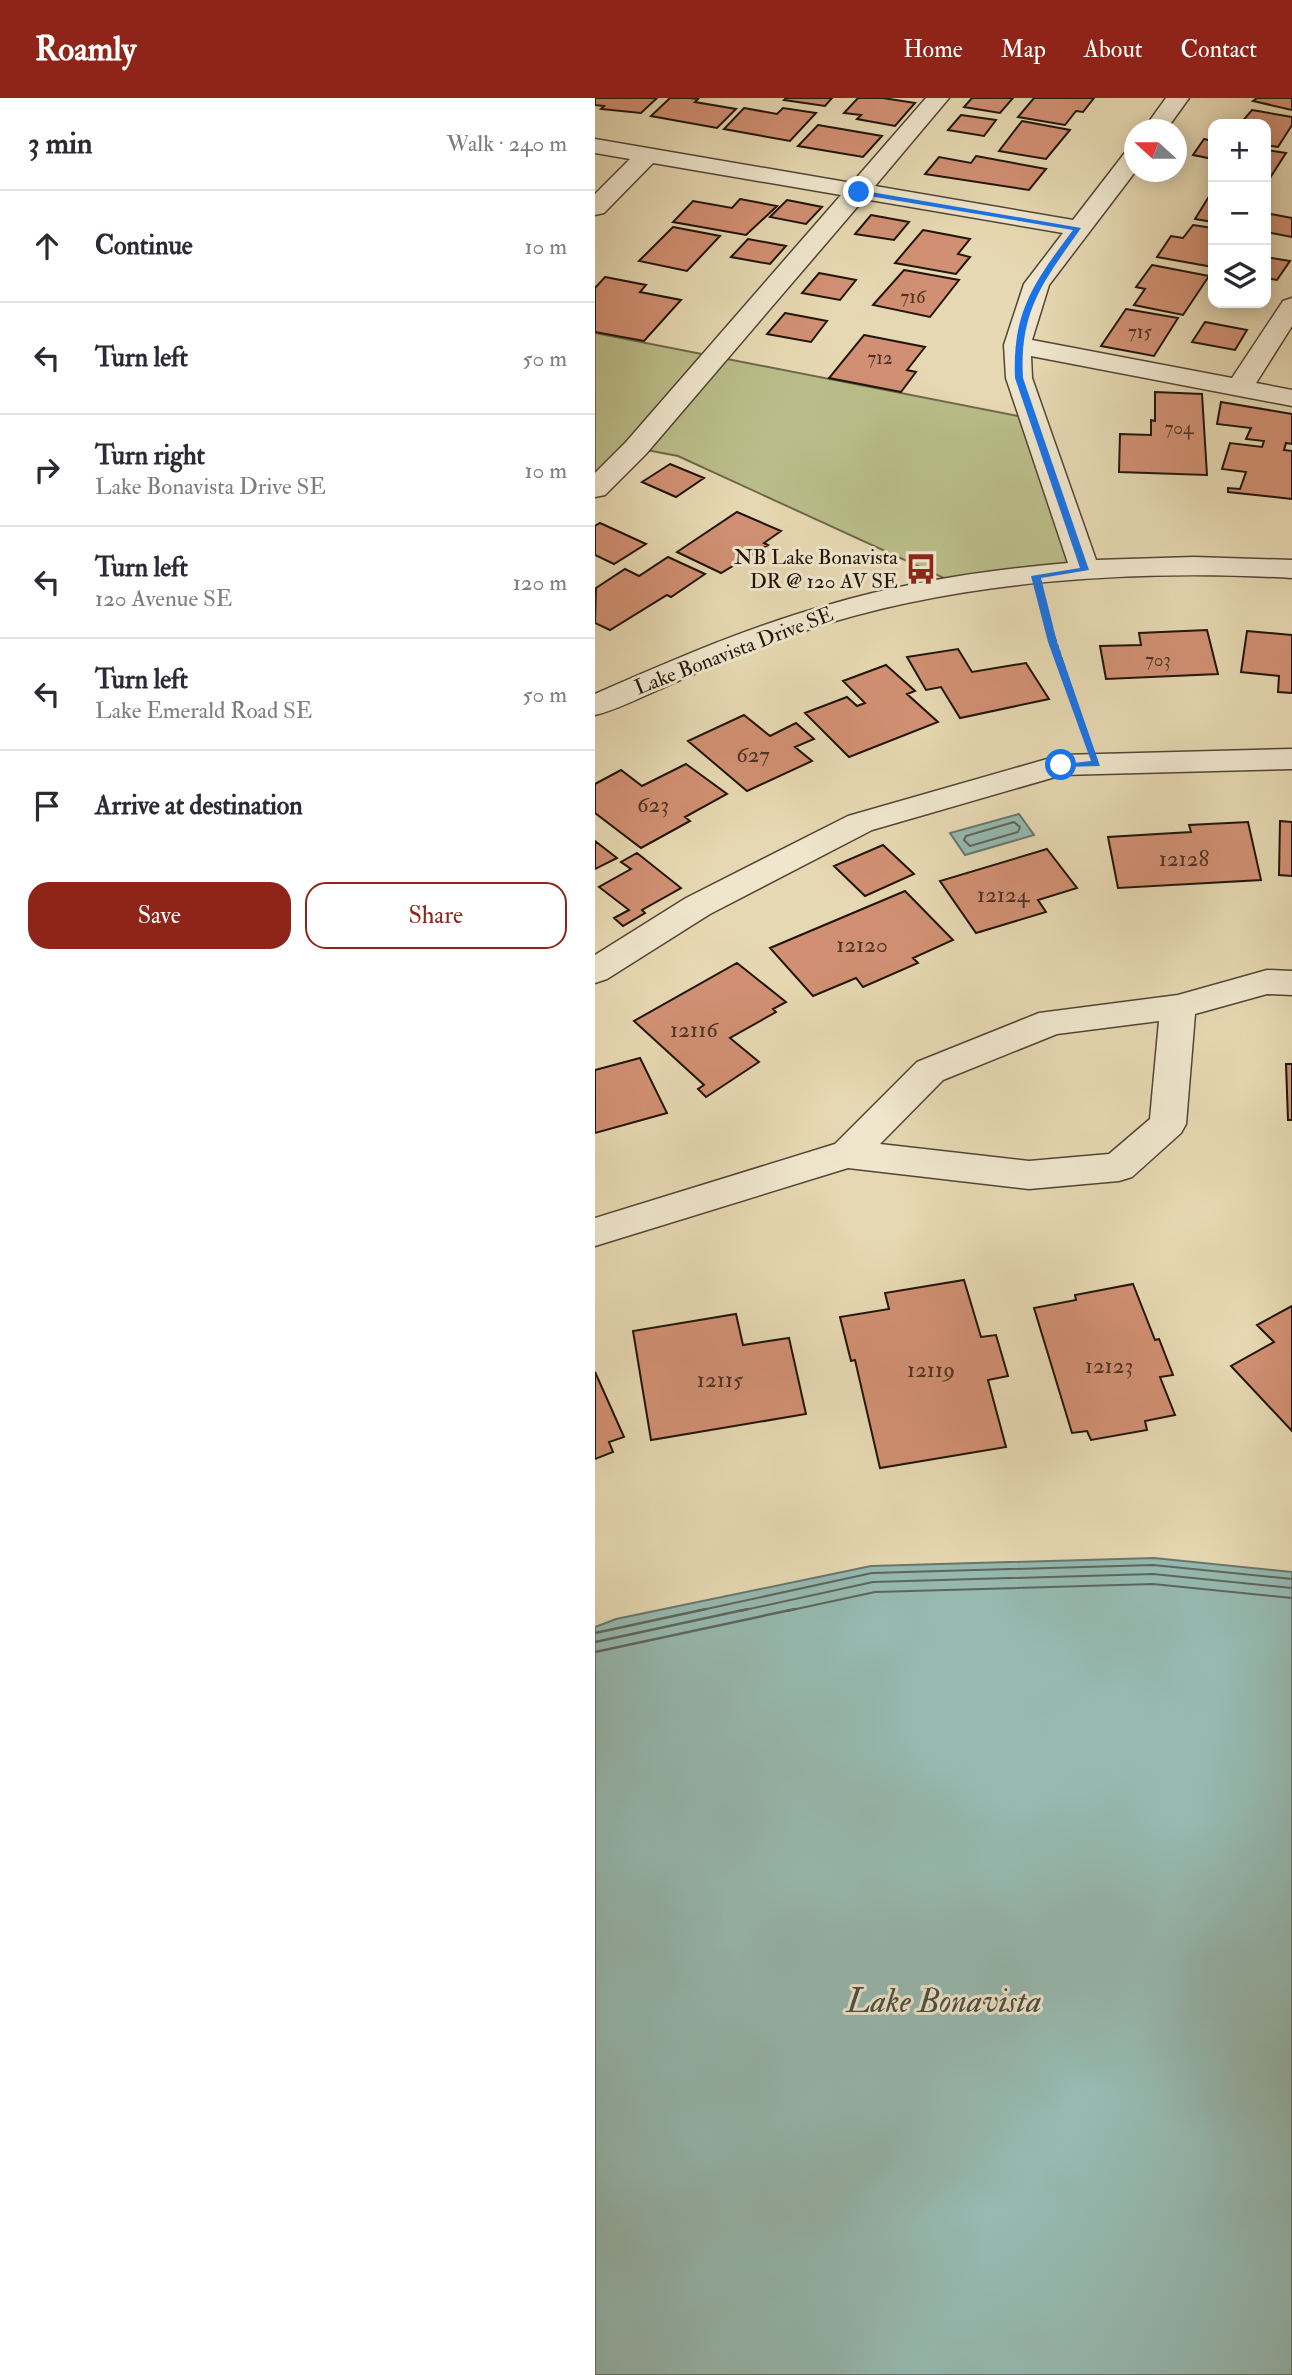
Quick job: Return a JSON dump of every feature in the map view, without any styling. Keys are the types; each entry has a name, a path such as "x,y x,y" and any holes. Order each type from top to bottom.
{"street":[{"path":"595,489 636,447 938,98"},
{"path":"1162,119 1178,98"},
{"path":"595,146 1077,228"},
{"path":"595,208 647,155"},
{"path":"1085,570 1019,378 1017,345 1037,284 1124,169"},
{"path":"1239,388 1292,306"},
{"path":"1017,345 1292,398"},
{"name":"Lake Bonavista Drive SE","path":"595,706 703,658 829,613 959,585 1085,570 1224,564 1292,569"},
{"path":"595,971 698,906 860,823 1061,765 1292,759"},
{"path":"848,1154 930,1070 1052,1022 1178,1007 1267,982 1292,983"},
{"path":"595,1232 848,1154 1029,1175 1119,1167 1168,1124 1178,1007"}],"path":[{"path":"1036,576 1053,642 1097,764"}],"green space":[{"path":"595,333 1033,419 1085,570 959,585 678,456 636,448 595,489"}],"water":[{"path":"1019,814 1034,835 965,855 950,833"},
{"name":"Lake Bonavista","path":"1154,1558 1292,1572 1292,2375 595,2375 595,1627 616,1619 871,1566"}],"building":[{"path":"595,98 657,98 641,113 601,109 604,106 595,105"},
{"path":"670,98 698,99 695,102 736,109 717,128 651,116"},
{"path":"832,98 825,106 784,100"},
{"path":"858,98 883,98 915,103 895,126 857,119 861,115 844,113"},
{"path":"972,98 1013,98 1000,113 964,107"},
{"path":"1034,98 1094,98 1083,112 1076,111 1065,125 1018,117"},
{"path":"1257,98 1292,98 1292,110 1253,101"},
{"path":"744,108 777,114 783,108 816,113 790,141 724,129"},
{"path":"1252,110 1292,117 1292,125 1278,147 1271,146 1271,119 1244,119"},
{"path":"961,115 996,120 984,136 948,130"},
{"path":"1022,121 1070,130 1046,159 999,151"},
{"path":"818,125 882,136 863,157 798,146"},
{"path":"1204,139 1208,140 1208,158 1193,155"},
{"path":"1271,151 1286,153 1271,176"},
{"path":"976,156 1046,169 1029,190 925,174 939,157 971,163"},
{"path":"1208,198 1208,221 1195,219"},
{"path":"740,199 777,206 746,235 673,222 693,201 732,208"},
{"path":"787,200 822,207 806,224 770,217"},
{"path":"1271,214 1292,218 1292,237 1271,233"},
{"path":"871,215 909,222 894,240 855,234"},
{"path":"1193,225 1208,227 1208,266 1157,257 1171,236 1183,238"},
{"path":"673,227 720,236 687,271 639,261"},
{"path":"923,230 970,239 958,254 970,257 956,274 895,263"},
{"path":"748,239 786,246 770,264 731,257"},
{"path":"1271,258 1290,261 1277,280 1271,279"},
{"path":"1152,265 1208,276 1183,315 1134,305 1145,289 1136,287"},
{"path":"904,270 959,280 930,317 873,305"},
{"path":"819,273 856,280 840,300 802,293"},
{"path":"605,277 646,285 640,292 681,300 644,341 595,332 595,288"},
{"path":"1126,309 1178,318 1154,356 1101,346"},
{"path":"785,313 827,321 811,342 767,334"},
{"path":"1205,322 1247,330 1235,350 1192,342"},
{"path":"864,335 925,347 907,370 916,372 901,392 829,378"},
{"path":"1155,392 1202,394 1207,475 1119,472 1120,434 1151,435 1151,420 1155,421"},
{"path":"1221,402 1292,414 1292,444 1286,443 1284,450 1292,451 1292,499 1228,492 1228,488 1240,489 1246,472 1222,469 1230,443 1262,447 1264,441 1246,439 1251,428 1217,424"},
{"path":"670,464 704,478 676,497 642,482"},
{"path":"737,512 781,531 764,543 768,545 721,573 677,552"},
{"path":"600,523 646,544 614,564 595,555 595,526"},
{"path":"668,557 705,574 671,597 667,595 610,630 595,623 596,588 625,569 639,576"},
{"path":"1207,630 1218,674 1106,679 1100,646 1141,645 1139,633"},
{"path":"1247,631 1292,635 1292,693 1278,692 1279,676 1241,672"},
{"path":"958,649 972,672 1026,663 1049,699 960,718 941,687 926,690 907,657"},
{"path":"886,665 915,691 907,694 938,722 849,757 805,713 847,697 857,706 865,703 843,681"},
{"path":"744,715 770,736 796,723 814,739 795,747 812,761 747,791 688,741"},
{"path":"686,764 727,794 685,817 690,821 641,848 595,813 595,784 621,770 642,786"},
{"path":"1280,821 1292,822 1292,876 1279,875"},
{"path":"1248,822 1261,880 1118,888 1108,837 1191,832 1189,825"},
{"path":"595,841 617,858 595,869"},
{"path":"883,845 914,874 865,896 834,866"},
{"path":"1047,849 1077,888 1038,900 1046,912 976,933 940,881"},
{"path":"637,853 681,888 642,910 645,913 623,926 614,918 629,910 599,887 631,869 621,862"},
{"path":"905,891 953,940 913,958 918,963 863,987 856,978 813,996 770,948"},
{"path":"737,963 786,1002 773,1009 776,1012 730,1038 759,1062 706,1097 698,1089 704,1085 634,1021"},
{"path":"640,1058 667,1113 595,1133 595,1070"},
{"path":"1286,1064 1292,1064 1292,1120 1288,1120"},
{"path":"964,1280 981,1337 996,1335 1008,1376 988,1380 1006,1447 880,1468 855,1360 851,1361 840,1317 889,1309 885,1293"},
{"path":"1133,1284 1155,1340 1159,1339 1173,1375 1160,1377 1175,1415 1145,1421 1147,1430 1091,1440 1087,1431 1072,1433 1034,1308 1076,1300 1075,1295"},
{"path":"1292,1306 1292,1431 1231,1366 1274,1342 1257,1325"},
{"path":"736,1314 743,1345 789,1338 806,1414 651,1440 633,1331"},
{"path":"595,1372 624,1437 609,1442 613,1452 595,1459"}],"place":[{"name":"NB Lake Bonavista DR @ 120 AV SE","path":"921,569"}],"route":[{"path":"859,192 1077,228 1037,284 1017,345 1019,378 1085,570 1036,576 1053,642 1097,764 1061,765"}]}
